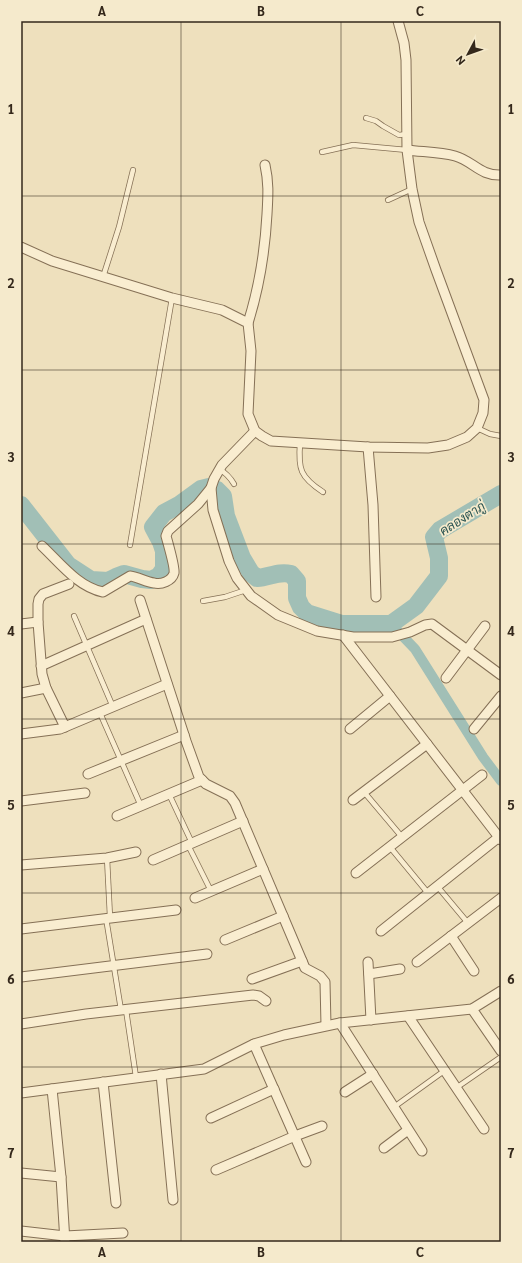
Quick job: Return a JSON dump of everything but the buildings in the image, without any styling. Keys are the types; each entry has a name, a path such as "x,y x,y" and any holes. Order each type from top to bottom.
{"street":[{"path":"265,165 269,188 265,244 255,299 248,323 251,350 248,414 255,430 271,441 368,447 428,448 448,445 467,437 477,428 483,413 484,400 433,264 419,222 412,189 407,150 406,60 404,43 398,21"},
{"path":"407,150 455,156 483,172 491,175 501,175"},
{"path":"21,247 52,261 103,277 172,298 222,310 248,323"},
{"path":"42,546 78,580 96,591 103,592 130,576 154,584 164,582 172,578 175,572 166,536 168,531 198,504 211,488 219,469 255,430"},
{"path":"368,447 373,505 376,597"},
{"path":"211,488 213,510 229,561 237,578 251,596 278,615 317,631 353,637 392,637 410,632 425,625 432,624 501,675"},
{"path":"65,727 46,688 42,674 38,622 39,599 43,594 69,584"},
{"path":"140,600 199,777 206,784 230,796 235,803 302,961 306,968 320,976 325,982 326,1025"},
{"path":"41,666 146,619"},
{"path":"23,622 38,622"},
{"path":"446,678 485,626"},
{"path":"343,635 462,790 499,833 437,886 381,930"},
{"path":"21,734 60,729 167,684"},
{"path":"21,693 46,688"},
{"path":"350,729 390,696"},
{"path":"474,729 501,696"},
{"path":"88,774 184,735"},
{"path":"353,800 427,744"},
{"path":"356,873 482,775"},
{"path":"118,816 202,780"},
{"path":"21,801 85,793"},
{"path":"153,860 243,821"},
{"path":"21,865 107,858 136,852"},
{"path":"195,898 263,869"},
{"path":"417,962 501,898"},
{"path":"21,929 176,910"},
{"path":"225,940 283,916"},
{"path":"451,936 474,971"},
{"path":"21,977 207,954"},
{"path":"252,979 302,961"},
{"path":"368,962 371,1020"},
{"path":"369,974 400,969"},
{"path":"21,1093 204,1069 254,1044 284,1035 340,1023 472,1009 501,991"},
{"path":"21,1024 253,995 259,996 266,1001"},
{"path":"472,1009 501,1050"},
{"path":"408,1016 484,1129"},
{"path":"340,1023 422,1151"},
{"path":"254,1044 306,1162"},
{"path":"161,1074 173,1200"},
{"path":"345,1092 373,1074"},
{"path":"103,1082 116,1203"},
{"path":"52,1089 65,1239"},
{"path":"211,1118 274,1089"},
{"path":"216,1170 322,1126"},
{"path":"384,1148 408,1130"},
{"path":"21,1173 60,1177"},
{"path":"21,1232 65,1239 123,1233"}],"lane":[{"path":"366,118 376,120 383,126 399,135 407,134"},
{"path":"322,152 353,145 407,150"},
{"path":"103,277 119,227 133,170"},
{"path":"388,200 412,189"},
{"path":"130,545 172,298"},
{"path":"477,428 490,434 501,436"},
{"path":"300,443 299,460 303,474 308,481 324,492"},
{"path":"219,469 228,474 234,484"},
{"path":"203,601 226,597 246,590"},
{"path":"74,616 113,707"},
{"path":"100,713 141,806"},
{"path":"364,792 402,837"},
{"path":"169,794 211,891"},
{"path":"390,846 428,893"},
{"path":"107,858 108,918 114,965 136,1077"},
{"path":"437,886 468,923"},
{"path":"456,1089 501,1057"},
{"path":"394,1107 444,1071"}],"waterway":[{"name":"คลองตาภู่","path":"21,505 68,565 91,580 108,581 124,574 151,580 159,576 164,569 164,551 153,527 164,513 179,505 201,489 209,487 217,490 223,496 226,516 242,558 251,573 257,578 286,573 291,574 297,581 297,598 301,607 307,613 342,624 391,624 416,606 439,576 439,558 434,537 440,530 501,494"},
{"path":"391,624 415,649 483,757 501,781"}]}
